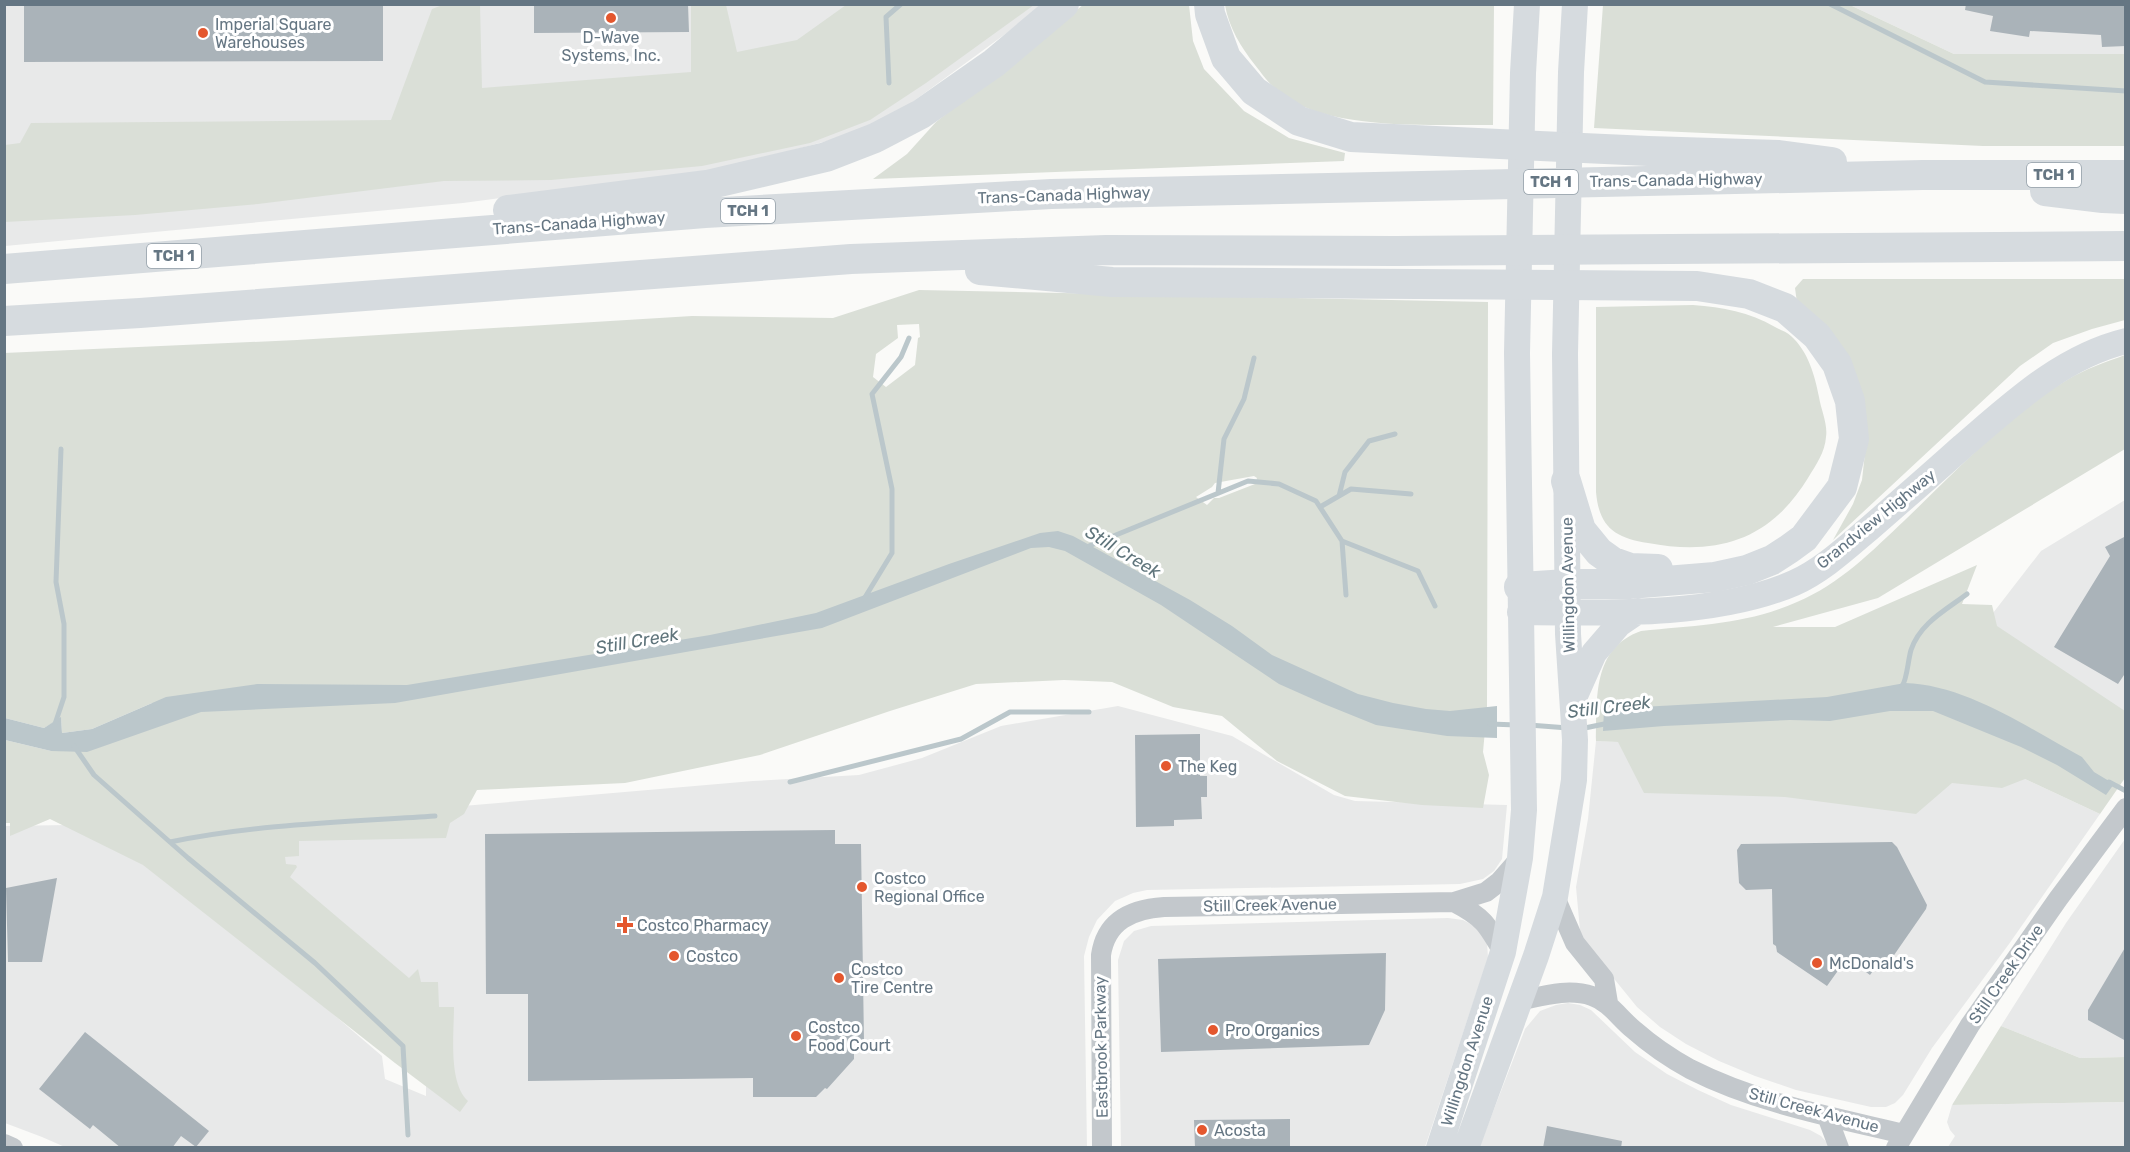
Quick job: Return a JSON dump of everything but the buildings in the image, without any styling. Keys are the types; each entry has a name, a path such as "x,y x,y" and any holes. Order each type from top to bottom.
{"highway":[{"path":"316,244 488,212 707,185 826,157 875,138 921,114 994,63 1064,4"},
{"path":"1209,4 1210,14 1226,58 1254,91 1299,121 1351,137 1648,152 1779,155 1923,175"},
{"name":"Trans-Canada Highway","path":"4,269 705,213 1051,194 1923,175 2126,175"},
{"path":"1982,175 2039,190 2126,199"},
{"path":"4,321 140,313 851,259 1106,250 1395,251 2120,245"},
{"path":"851,259 1113,282 1697,286 1749,294 1785,308 1817,336 1837,364 1850,401 1854,440 1842,487 1804,538 1772,560 1747,570 1715,578 1629,584 1567,598 1520,600"},
{"path":"1566,482 1581,530 1599,552 1613,562 1630,568 1671,570 1715,578"}],"main road":[{"name":"Willingdon Avenue","path":"1439,1148 1503,952 1520,858 1524,810 1517,353 1523,73 1527,4"},
{"name":"Willingdon Avenue","path":"1466,1148 1555,897 1574,780 1575,740 1567,598 1565,354 1571,72 1575,4"},
{"name":"Grandview Highway","path":"1567,598 1638,610 1706,606 1752,598 1795,582 1832,560 2014,402 2056,370 2111,345 2126,341"},
{"path":"1573,702 1594,653 1619,624 1638,610"}],"street":[{"name":"Still Creek Drive","path":"1900,1141 1970,1025 2125,808"},
{"name":"Still Creek Avenue","path":"1102,946 1110,929 1116,923 1132,913 1150,908 1454,902 1486,892 1499,882 1520,858"},
{"name":"Still Creek Avenue","path":"1555,897 1575,943 1604,979 1608,1003"},
{"path":"1454,902 1474,912 1487,924 1503,952"},
{"name":"Eastbrook Parkway","path":"1102,946 1100,965 1102,1148"},
{"name":"Still Creek Avenue","path":"1519,1001 1572,992 1591,996 1608,1003 1634,1030 1658,1049 1690,1068 1749,1094 1827,1116 1900,1141"},
{"path":"1827,1116 1839,1148"},
{"path":"4,1144 13,1148"}],"shaded area":[{"path":"445,4 480,5 482,88 691,72 691,5 726,5 737,52 797,40 846,5 1034,5 926,83 870,120 810,143 702,166 551,180 444,181 258,204 135,215 5,222 5,145 20,143 31,123 391,120 432,9"},
{"path":"4,5 1042,5 896,114 846,136 725,168 463,203 5,246"},
{"path":"1083,5 1189,5 1193,41 1204,69 1244,111 1289,138 1345,153 1344,161 873,179 907,154 936,122"},
{"path":"1225,5 1494,5 1493,125 1412,125 1352,120 1324,114 1300,105 1279,92 1250,58 1240,44"},
{"path":"1603,5 1850,5 1954,54 2125,54 2125,146 1983,146 1594,128"},
{"path":"1850,5 2125,5 2125,54 1954,54"},
{"path":"1803,279 2125,279 2125,320 2053,343 2020,366 1833,540 1853,504 1862,480 1866,444 1797,303 1795,288"},
{"path":"919,290 1488,302 1487,708 1483,752 1489,775 1483,808 1422,805 1345,796 1277,761 1222,716 1173,707 1112,682 1064,680 976,684 760,755 625,783 477,790 464,814 450,823 446,838 299,841 299,856 285,857 286,864 297,867 290,877 409,978 418,969 421,982 438,982 439,1007 454,1007 455,1070 457,1082 468,1101 460,1112 143,865 50,819 10,836 10,823 5,823 5,740 51,751 164,724 152,703 92,729 62,733 61,718 44,728 5,718 4,353 297,340 692,316 833,318","holes":["919,324 920,337 915,365 886,387 873,377 876,354 898,338 897,325","1254,476 1257,478 1255,484 1214,498 1207,505 1196,497 1215,483"]},
{"path":"1693,305 1746,314 1785,332 1797,342 1810,364 1815,381 1826,427 1825,443 1817,463 1793,499 1777,516 1740,539 1697,547 1636,541 1611,529 1605,522 1598,504 1596,492 1596,307"},
{"path":"2125,355 2125,449 1878,598 1773,627 1835,627 1977,565 1962,604 1992,605 1997,626 2125,711 2125,778 2100,814 2025,779 2002,788 1952,783 1916,814 1785,797 1644,793 1618,742 1596,741 1600,677 1613,649 1625,639 1641,631 1740,620 1778,610 1813,595 1868,555 1982,445 2023,410 2074,376"},
{"path":"2125,500 2125,712 1983,626 2041,551"},
{"path":"1058,531 1073,536 1190,600 1232,626 1272,655 1358,694 1426,709 1450,711 1497,706 1497,738 1447,736 1376,725 1324,704 1279,684 1161,605 1065,551 1049,547 1031,548 822,628 395,703 201,712 87,752 51,751 5,740 5,718 44,728 61,717 62,733 92,729 166,697 257,684 407,685 710,635 816,613 1040,533"},
{"path":"1905,683 1951,691 2019,721 2082,757 2094,772 2114,784 2106,795 2057,765 2021,747 1933,711 1890,711 1830,721 1790,720 1603,731 1604,709 1827,697"},
{"path":"1118,706 1232,736 1334,795 1355,801 1507,805 1502,859 1494,871 1483,879 1460,884 1147,890 1115,901 1097,920 1084,956 1087,1148 65,1147 5,1123 4,826 68,825 143,851 382,1056 385,1079 426,1096 426,1008 270,875 276,843 451,807 753,781 859,775 922,758 1001,726"},
{"path":"1596,741 1787,747 2025,779 2100,814 2009,944 1932,1048 1903,1095 1895,1103 1886,1107 1871,1107 1796,1090 1719,1061 1686,1044 1660,1027 1637,1007 1585,943 1580,930 1576,887 1588,819"},
{"path":"2125,839 2125,1057 2080,1058 2001,1026 2066,923"},
{"path":"1448,918 1463,920 1476,927 1487,942 1488,958 1425,1147 1121,1148 1118,960 1124,941 1134,931 1151,926"},
{"path":"1568,1003 1591,1010 1635,1052 1667,1074 1731,1105 1810,1130 1821,1136 1832,1148 1479,1148 1525,1029 1540,1011"},
{"path":"2001,1026 2080,1058 2125,1057 2125,1102 1952,1105"},
{"path":"2125,1102 2125,1147 1948,1147 1955,1136 1947,1122 1952,1105"}],"waterway":[{"path":"889,83 886,17 901,4"},
{"path":"1830,4 1985,82 2126,91"},
{"path":"864,599 892,553 892,489 872,394 901,357 909,338"},
{"path":"1218,493 1224,439 1244,399 1254,358"},
{"path":"1339,496 1345,472 1369,441 1395,434"},
{"path":"54,727 64,697 64,624 56,582 61,449"},
{"path":"1089,546 1248,481 1279,484 1316,501 1342,541 1418,571 1435,606"},
{"path":"1320,507 1351,489 1411,494"},
{"path":"1342,541 1346,595"},
{"path":"1902,686 1915,640 1934,618 1967,594"},
{"path":"790,782 961,739 1010,712 1089,712"},
{"name":"Still Creek","path":"1580,729 1609,723"},
{"name":"Still Creek","path":"1490,724 1517,725"},
{"name":"Still Creek","path":"1529,725 1568,728"},
{"path":"74,746 94,775 188,858 315,963 403,1046 408,1135"},
{"name":"Still Creek","path":"2109,782 2126,791"},
{"path":"170,842 269,827 435,816"}],"place":[{"name":"D-Wave Systems, Inc.","path":"611,18"},
{"name":"Imperial Square Warehouses","path":"203,33"},
{"name":"The Keg","path":"1166,766"},
{"name":"Costco Regional Office","path":"862,887"},
{"name":"Costco Pharmacy","path":"625,925"},
{"name":"Costco","path":"674,956"},
{"name":"McDonald's","path":"1817,963"},
{"name":"Costco Tire Centre","path":"839,978"},
{"name":"Pro Organics","path":"1213,1030"},
{"name":"Costco Food Court","path":"796,1036"},
{"name":"Acosta","path":"1202,1130"}]}
